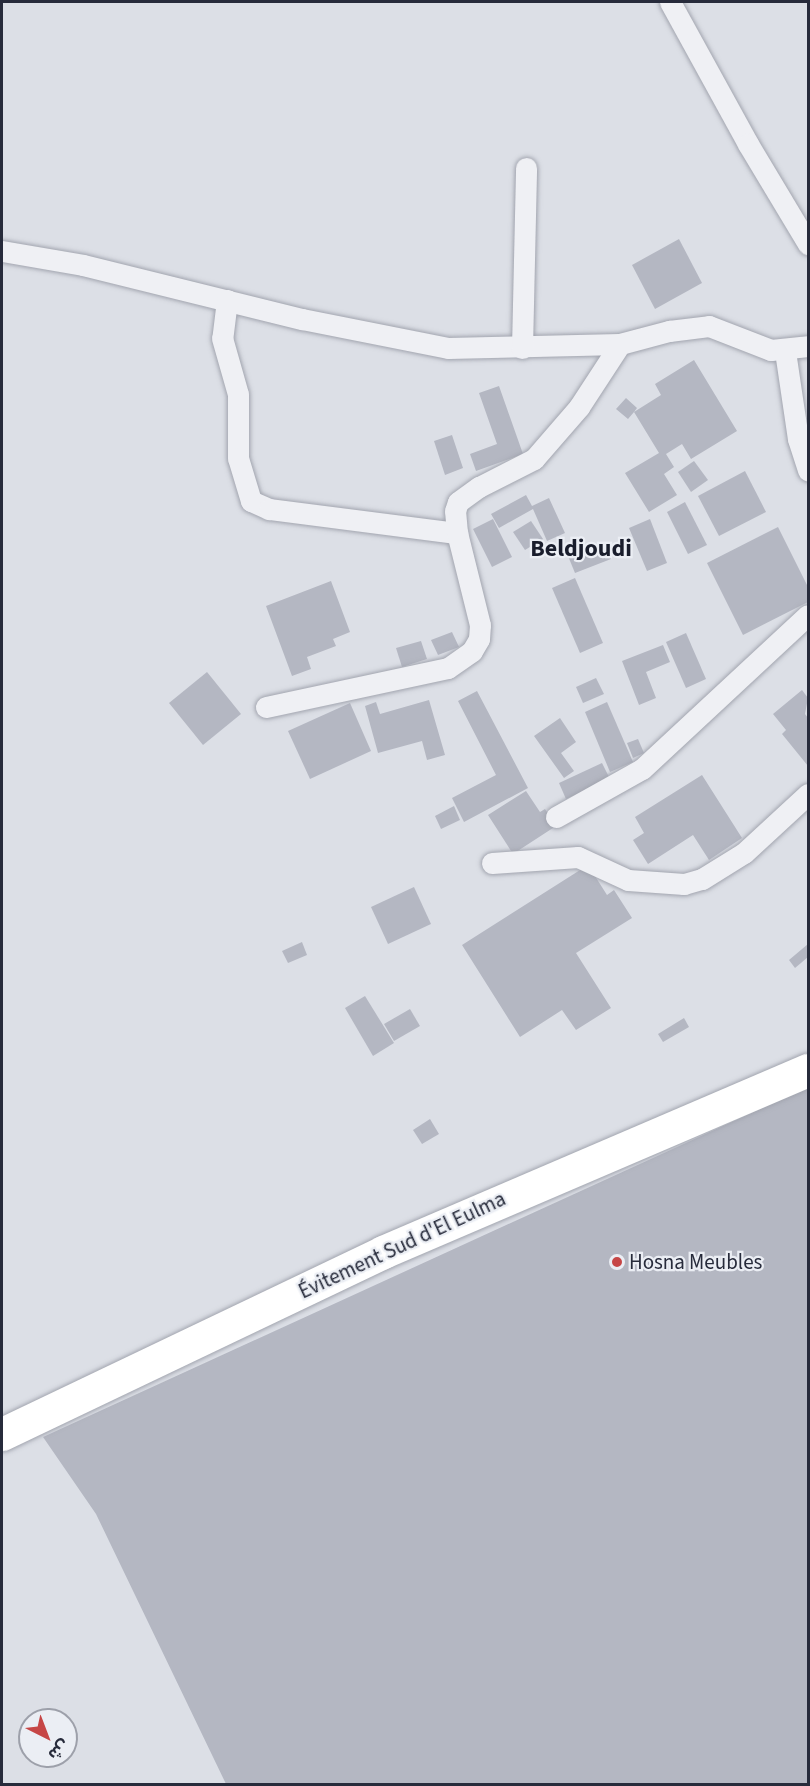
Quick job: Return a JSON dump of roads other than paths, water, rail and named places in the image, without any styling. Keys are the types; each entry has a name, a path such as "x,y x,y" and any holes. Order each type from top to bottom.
{"main road":[{"name":"Évitement Sud d'El Eulma","path":"2,1434 383,1252 808,1070"}],"street":[{"path":"670,2 748,144 808,244"},
{"path":"522,348 526,168"},
{"path":"2,251 83,265 404,341 448,348 620,344 669,331 710,326 752,344 784,351 808,346"},
{"path":"227,300 222,338 238,394 238,458 251,501 269,509 457,533"},
{"path":"266,707 448,668 465,658 479,639 480,625 457,533 455,511 458,502 479,487 534,459 572,417 620,344"},
{"path":"784,351 798,439 808,470"},
{"path":"556,817 642,769 808,615"},
{"path":"492,863 578,857 628,880 684,884 702,879 744,853 808,794"}],"place":[{"name":"Hosna Meubles","path":"617,1262"}],"district":[{"name":"Beldjoudi","path":"581,549"}]}
